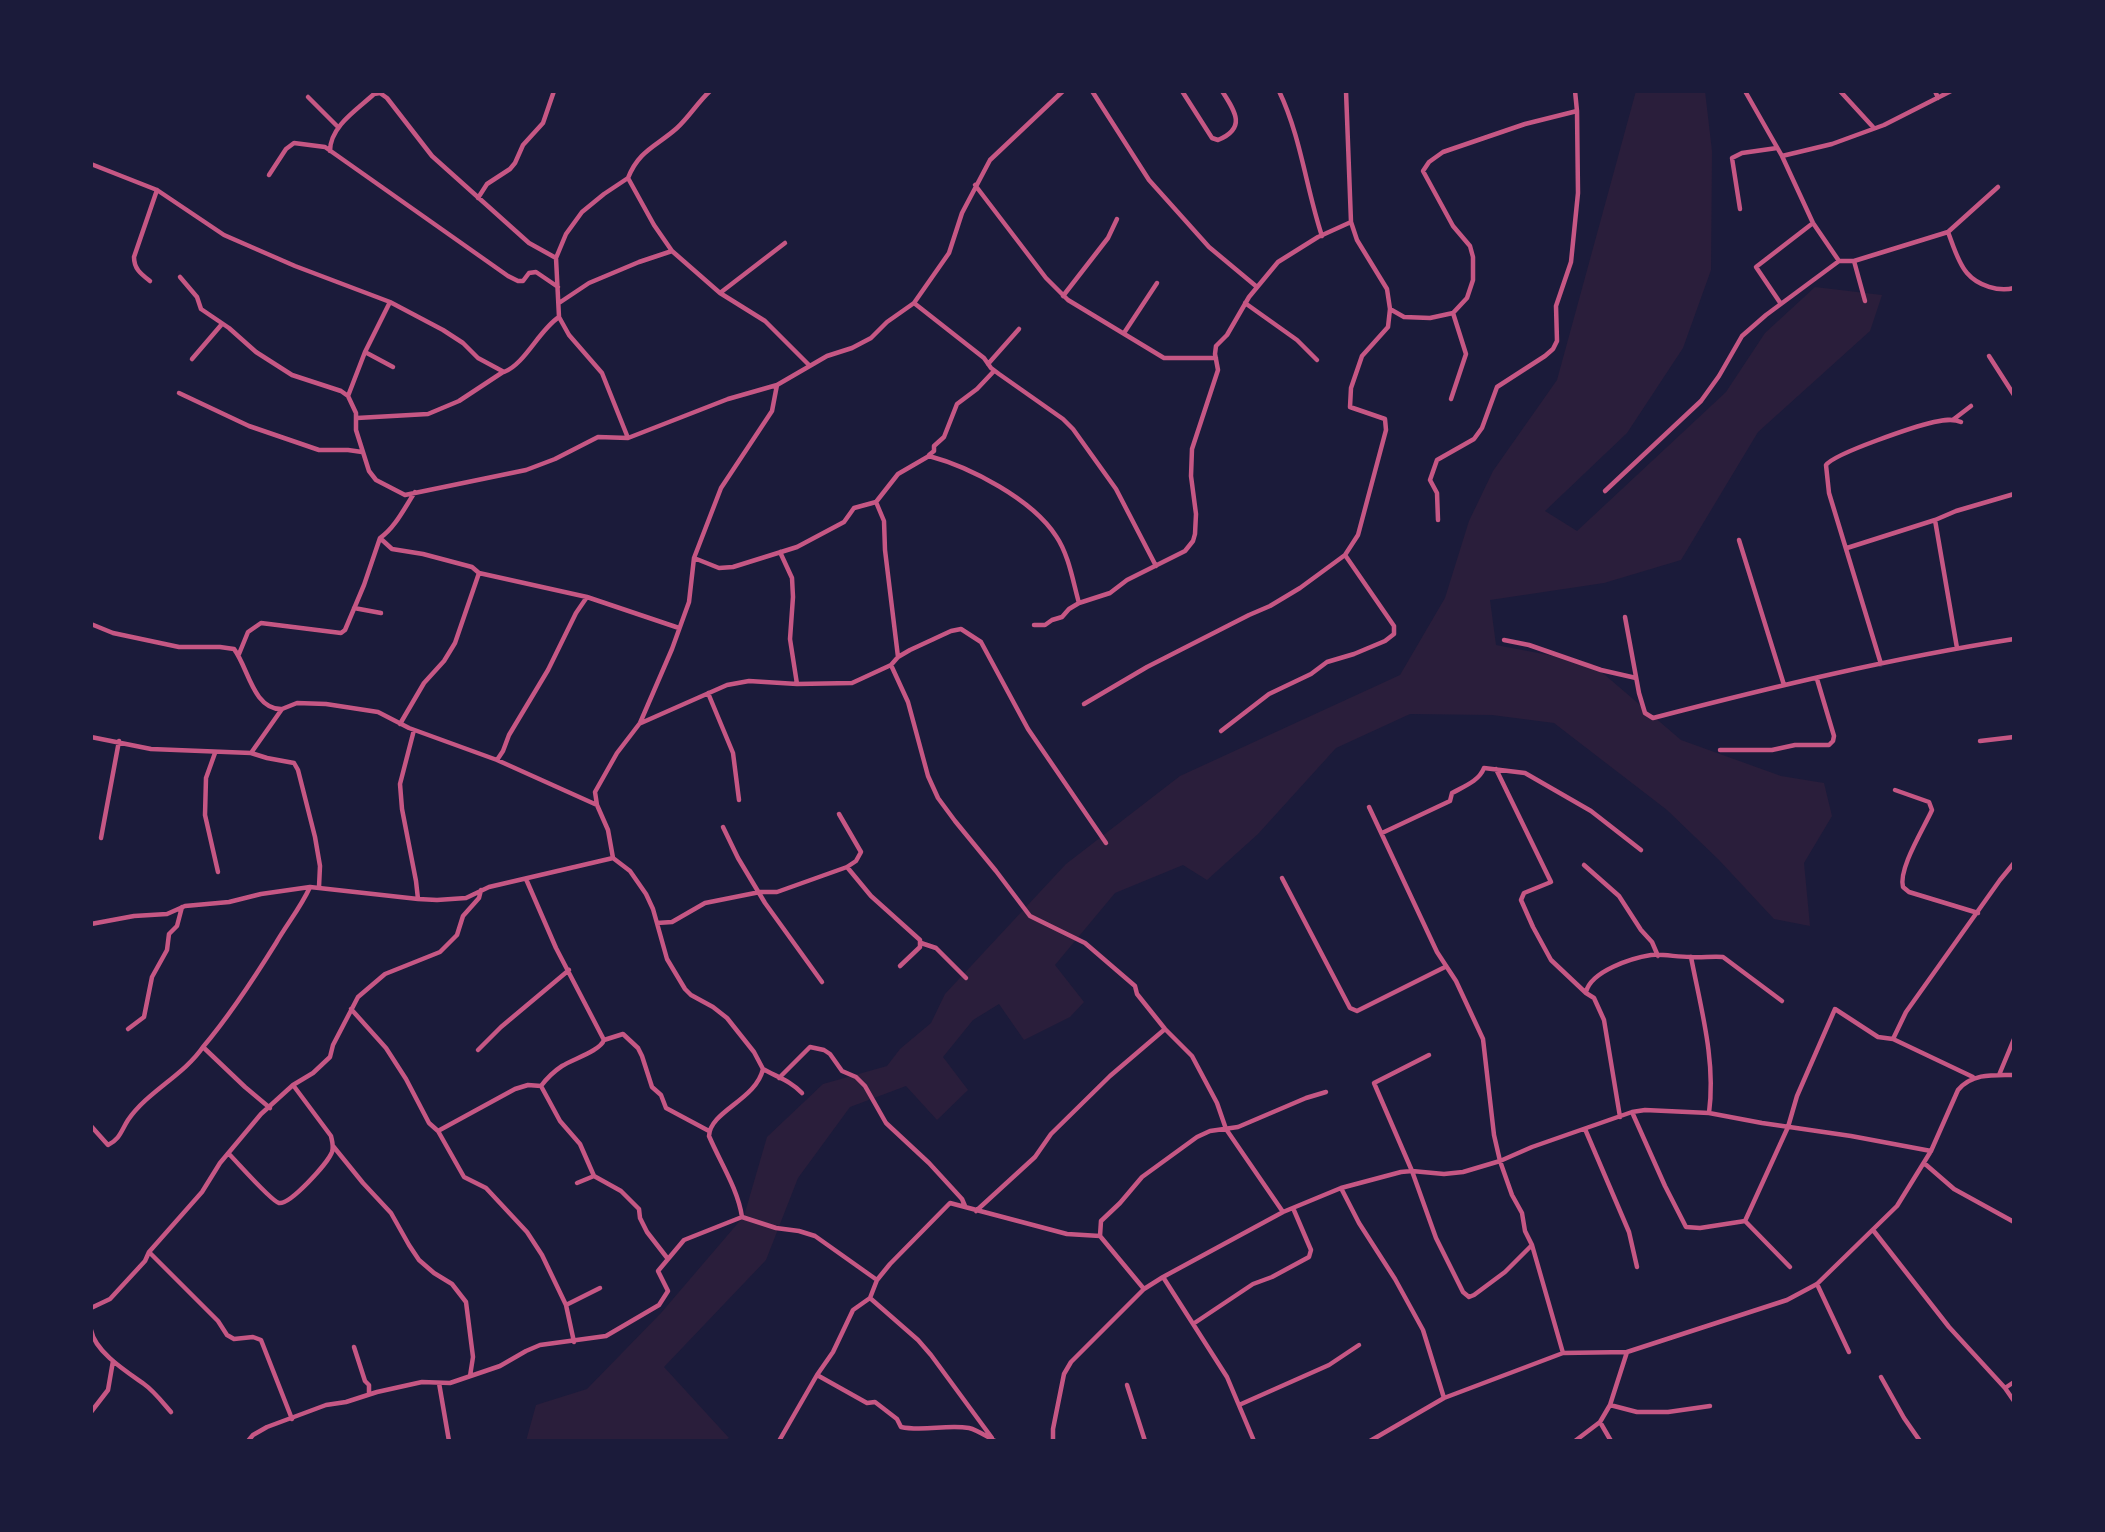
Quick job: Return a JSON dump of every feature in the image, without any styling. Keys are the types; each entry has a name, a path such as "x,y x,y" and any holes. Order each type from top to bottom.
{"street":[{"path":"478,198 487,184 516,163 523,145 543,123 554,91"},
{"path":"628,438 602,373 569,335 559,317 556,258 566,234 583,212 628,178 641,155 677,128 710,91"},
{"path":"180,278 197,297 201,309 256,352 292,375 341,391 348,396 357,418 356,430 362,452 369,471 376,480 405,495 526,470 598,437 628,438 728,399 777,385 827,356 871,338 887,322 914,303 949,253 962,213 990,160 1063,91"},
{"path":"1092,91 1149,180 1209,247 1257,287"},
{"path":"1182,91 1212,138 1218,140 1237,127 1230,104 1222,91"},
{"path":"1279,91 1294,125 1322,236"},
{"path":"1084,704 1147,667 1270,606 1300,588 1345,555 1358,536 1386,430 1385,419 1350,407 1351,388 1362,356 1388,327 1390,309 1387,289 1357,240 1351,222 1346,91"},
{"path":"1438,520 1437,493 1430,480 1437,460 1474,439 1482,428 1497,387 1545,356 1557,341 1556,306 1571,262 1578,193 1575,91"},
{"path":"1745,91 1782,156 1812,223 1839,261"},
{"path":"1840,91 1873,127"},
{"path":"1935,91 1938,97"},
{"path":"1782,156 1832,144 1884,125 1951,91"},
{"path":"330,151 338,127 374,94 381,92 432,156 529,243 556,258"},
{"path":"308,97 338,127"},
{"path":"1390,309 1404,317 1430,318 1453,313 1467,298 1473,280 1470,246 1453,226 1423,171 1429,162 1443,152 1525,124 1577,111"},
{"path":"268,175 293,143 325,147 508,275 523,281 529,273 536,272 558,288"},
{"path":"1740,209 1732,158 1742,153 1777,148"},
{"path":"91,164 157,190 224,235 390,302 443,330 463,343 478,358 504,372"},
{"path":"628,178 672,251 720,293 765,321 810,366"},
{"path":"975,185 1046,278 1063,296 1164,358 1216,358"},
{"path":"1605,491 1701,401 1719,376 1741,336 1781,304 1839,261 1854,261 1948,232 1998,187"},
{"path":"150,281 134,265 134,257 157,190"},
{"path":"1063,296 1108,238 1117,219"},
{"path":"1034,625 1045,625 1062,617 1079,603 1110,593 1127,580 1185,551 1195,534 1192,449 1218,369 1216,346 1227,335 1245,303 1278,262 1351,222"},
{"path":"1781,304 1756,267 1812,223"},
{"path":"1948,232 1966,273 1991,288 2014,288"},
{"path":"720,293 785,243"},
{"path":"559,303 589,282 672,251"},
{"path":"1854,261 1865,301"},
{"path":"1124,333 1157,283"},
{"path":"348,396 365,352 390,302"},
{"path":"914,303 984,358 994,370 1073,429 1116,489 1156,566"},
{"path":"1245,303 1297,340 1317,360"},
{"path":"1451,399 1466,354 1453,313"},
{"path":"357,418 428,414 459,401 513,367 547,326 559,317"},
{"path":"192,359 222,324"},
{"path":"988,364 1019,329"},
{"path":"365,352 393,367"},
{"path":"1989,356 2014,395"},
{"path":"694,558 719,568 733,567 797,547 844,522 854,508 876,502 898,474 934,451 934,446 944,437 957,404 994,370"},
{"path":"777,385 772,411 721,488 694,558 689,602 640,723 603,775 595,792 597,805 608,830 613,858 630,871 653,909 667,960 685,989 727,1018 754,1052 763,1069 787,1080 802,1093"},
{"path":"179,393 249,426 318,450 362,452"},
{"path":"1881,664 1829,493 1826,465 1859,448 1929,424 1954,419 1970,406"},
{"path":"1954,419 1961,422"},
{"path":"929,456 948,461 999,486 1018,498 1044,522 1055,534 1062,548 1079,603"},
{"path":"238,654 248,632 261,623 341,634 364,585 380,538 387,534 389,527 395,523 415,492"},
{"path":"1847,548 2014,494"},
{"path":"876,502 884,521 898,657"},
{"path":"1935,520 1958,648"},
{"path":"380,538 392,549 423,554 472,567 479,573 587,597 678,628"},
{"path":"1739,540 1784,684"},
{"path":"780,552 792,578 790,639 797,684"},
{"path":"1221,731 1269,694 1311,674 1327,662 1354,654 1385,641 1394,634 1394,625 1345,555"},
{"path":"400,724 424,683 444,661 455,643 479,573"},
{"path":"497,760 587,597"},
{"path":"353,608 381,612"},
{"path":"1625,617 1645,713 1653,718 1784,684 2014,639"},
{"path":"91,624 113,634 179,647 234,649 261,700 275,709 296,703 326,704 378,712 414,730 497,760 597,805"},
{"path":"640,723 727,685 749,681 797,684 852,682 891,665 898,657 951,631 961,629 981,642 1028,729 1105,844"},
{"path":"1504,640 1636,678"},
{"path":"891,665 908,702 928,776 938,798 1030,916 1085,943 1135,986 1137,994 1165,1029 1192,1056 1217,1103 1226,1129 1283,1212"},
{"path":"1720,750 1772,750 1795,745 1829,745 1834,736 1816,679"},
{"path":"708,693 733,753 739,800"},
{"path":"251,753 282,709"},
{"path":"414,730 400,784 418,899"},
{"path":"91,737 150,749 251,753 294,763 315,837 320,866 319,887"},
{"path":"1980,741 2014,737"},
{"path":"101,838 119,741"},
{"path":"216,753 206,778 205,815 218,872"},
{"path":"1382,832 1450,800 1452,793 1473,782 1484,768 1525,773 1591,811 1641,850"},
{"path":"1496,769 1552,882 1524,893 1521,900 1551,960 1594,998 1604,1020 1620,1116"},
{"path":"1895,790 1929,802 1932,810 1902,877 1903,887 1909,892 1978,913"},
{"path":"1369,807 1483,1039 1494,1135 1500,1161 1512,1195 1522,1213 1525,1231 1532,1245 1563,1353"},
{"path":"657,923 672,922 705,903 760,892 777,892 847,867 856,861 861,852 839,814"},
{"path":"723,827 765,903 822,982"},
{"path":"91,924 134,916 167,915 182,907 229,902 310,887 418,899 466,898 489,887 613,858"},
{"path":"1893,1039 1906,1012 2014,863"},
{"path":"1584,865 1619,896 1652,942 1658,956"},
{"path":"847,867 894,919 918,937 920,947 900,966"},
{"path":"1282,878 1350,1008 1357,1011 1446,967"},
{"path":"526,879 556,948 604,1040"},
{"path":"91,1126 108,1146 118,1139 135,1112 178,1072 192,1063 256,978 303,904 310,887"},
{"path":"91,1308 110,1299 145,1261 149,1252 202,1192 220,1163 254,1121 330,1057 333,1045 358,997 385,974 440,951 457,935 463,916 479,898 481,890"},
{"path":"128,1029 144,1017 152,977 167,950 169,934 177,926 182,907"},
{"path":"920,943 936,948 966,978"},
{"path":"1586,993 1593,980 1618,964 1652,955 1711,956 1723,957 1782,1001"},
{"path":"1691,957 1711,1064 1709,1113"},
{"path":"478,1050 569,970"},
{"path":"351,1009 386,1048 406,1079 424,1115 438,1131 464,1177 486,1188 527,1232 542,1255 566,1305 574,1342"},
{"path":"1745,1221 1788,1127 1797,1096 1835,1009 1878,1037 1893,1039 1974,1077"},
{"path":"976,1211 1035,1157 1051,1134 1110,1076 1165,1029"},
{"path":"541,1086 548,1076 561,1066 600,1048 604,1040 623,1034 638,1048 652,1087 661,1095 666,1108 709,1131"},
{"path":"1999,1075 2014,1039"},
{"path":"203,1047 270,1108"},
{"path":"779,1078 810,1048 824,1050 830,1054 842,1071 856,1077 865,1086 887,1123 929,1163 966,1207"},
{"path":"1429,1055 1374,1083 1412,1171 1436,1238 1463,1292 1469,1297 1505,1272 1532,1245"},
{"path":"742,1217 734,1189 720,1163 709,1131 714,1121 741,1101 759,1082 763,1069"},
{"path":"1370,1441 1444,1398 1563,1353 1627,1352 1787,1300 1817,1284 1897,1206 1931,1151 1958,1090 1964,1083 1974,1077 2014,1074"},
{"path":"438,1131 515,1090 528,1085 541,1086"},
{"path":"293,1086 331,1136 333,1146 391,1213 419,1260 452,1284 466,1302 472,1357 470,1377"},
{"path":"541,1086 560,1121 580,1144 594,1176 621,1191 639,1209 647,1232 668,1259"},
{"path":"1144,1289 1100,1236 1101,1221 1142,1177 1197,1137 1210,1131 1238,1127 1326,1092"},
{"path":"1053,1441 1064,1374 1103,1329 1144,1289 1283,1212 1341,1188 1401,1172 1455,1173 1500,1161 1620,1116 1645,1110 1709,1113 1931,1151"},
{"path":"1632,1112 1686,1227 1700,1228 1745,1221"},
{"path":"1585,1129 1629,1233 1637,1267"},
{"path":"229,1154 268,1197 284,1203 296,1196 328,1158 333,1146"},
{"path":"1924,1163 1954,1189 2014,1222"},
{"path":"577,1183 594,1176"},
{"path":"1341,1188 1423,1330 1444,1398"},
{"path":"779,1441 833,1352 853,1310 870,1298 877,1280 950,1203 1067,1234 1100,1236"},
{"path":"1194,1324 1252,1284 1310,1257 1311,1250 1293,1208"},
{"path":"248,1441 261,1430 326,1405 422,1382 450,1383 500,1366 540,1345 606,1336 659,1305 668,1291 658,1271 684,1240 742,1217 815,1236 877,1280"},
{"path":"1745,1221 1790,1267"},
{"path":"1874,1230 1949,1327 2014,1401"},
{"path":"149,1252 218,1321 227,1335 234,1339 253,1336 261,1340 292,1419"},
{"path":"1163,1277 1227,1377 1254,1441"},
{"path":"1817,1284 1849,1353"},
{"path":"566,1305 600,1288"},
{"path":"870,1298 918,1340 995,1441"},
{"path":"91,1330 92,1336 113,1361 145,1384 171,1412"},
{"path":"1239,1405 1329,1365 1359,1345"},
{"path":"354,1347 370,1389 369,1394"},
{"path":"1575,1441 1600,1422 1610,1405 1627,1352"},
{"path":"91,1412 108,1390 113,1361"},
{"path":"817,1375 867,1403 875,1402 897,1419 901,1426 915,1430 950,1427 972,1429 995,1441"},
{"path":"1881,1377 1920,1441"},
{"path":"2005,1388 2014,1382"},
{"path":"439,1383 449,1441"},
{"path":"1127,1385 1145,1441"},
{"path":"1610,1405 1637,1412 1668,1412 1710,1406"},
{"path":"1600,1422 1611,1441"}],"shaded area":[{"path":"1636,91 1705,91 1712,151 1711,270 1683,348 1627,433 1545,511 1577,531 1726,392 1765,333 1815,287 1882,295 1870,331 1758,432 1681,560 1604,583 1490,600 1496,645 1591,663 1681,740 1781,776 1824,783 1832,816 1804,863 1810,926 1774,919 1667,810 1554,723 1492,715 1410,714 1336,748 1258,834 1207,880 1183,865 1115,893 1055,965 1084,1002 1070,1017 1024,1040 999,1004 973,1020 943,1057 968,1090 937,1120 906,1086 850,1107 798,1178 766,1260 664,1367 729,1438 723,1441 526,1441 536,1405 587,1389 661,1313 744,1216 767,1137 823,1084 887,1066 900,1049 931,1023 945,994 1066,864 1180,776 1400,675 1445,598 1469,521 1493,471 1557,380"}]}
